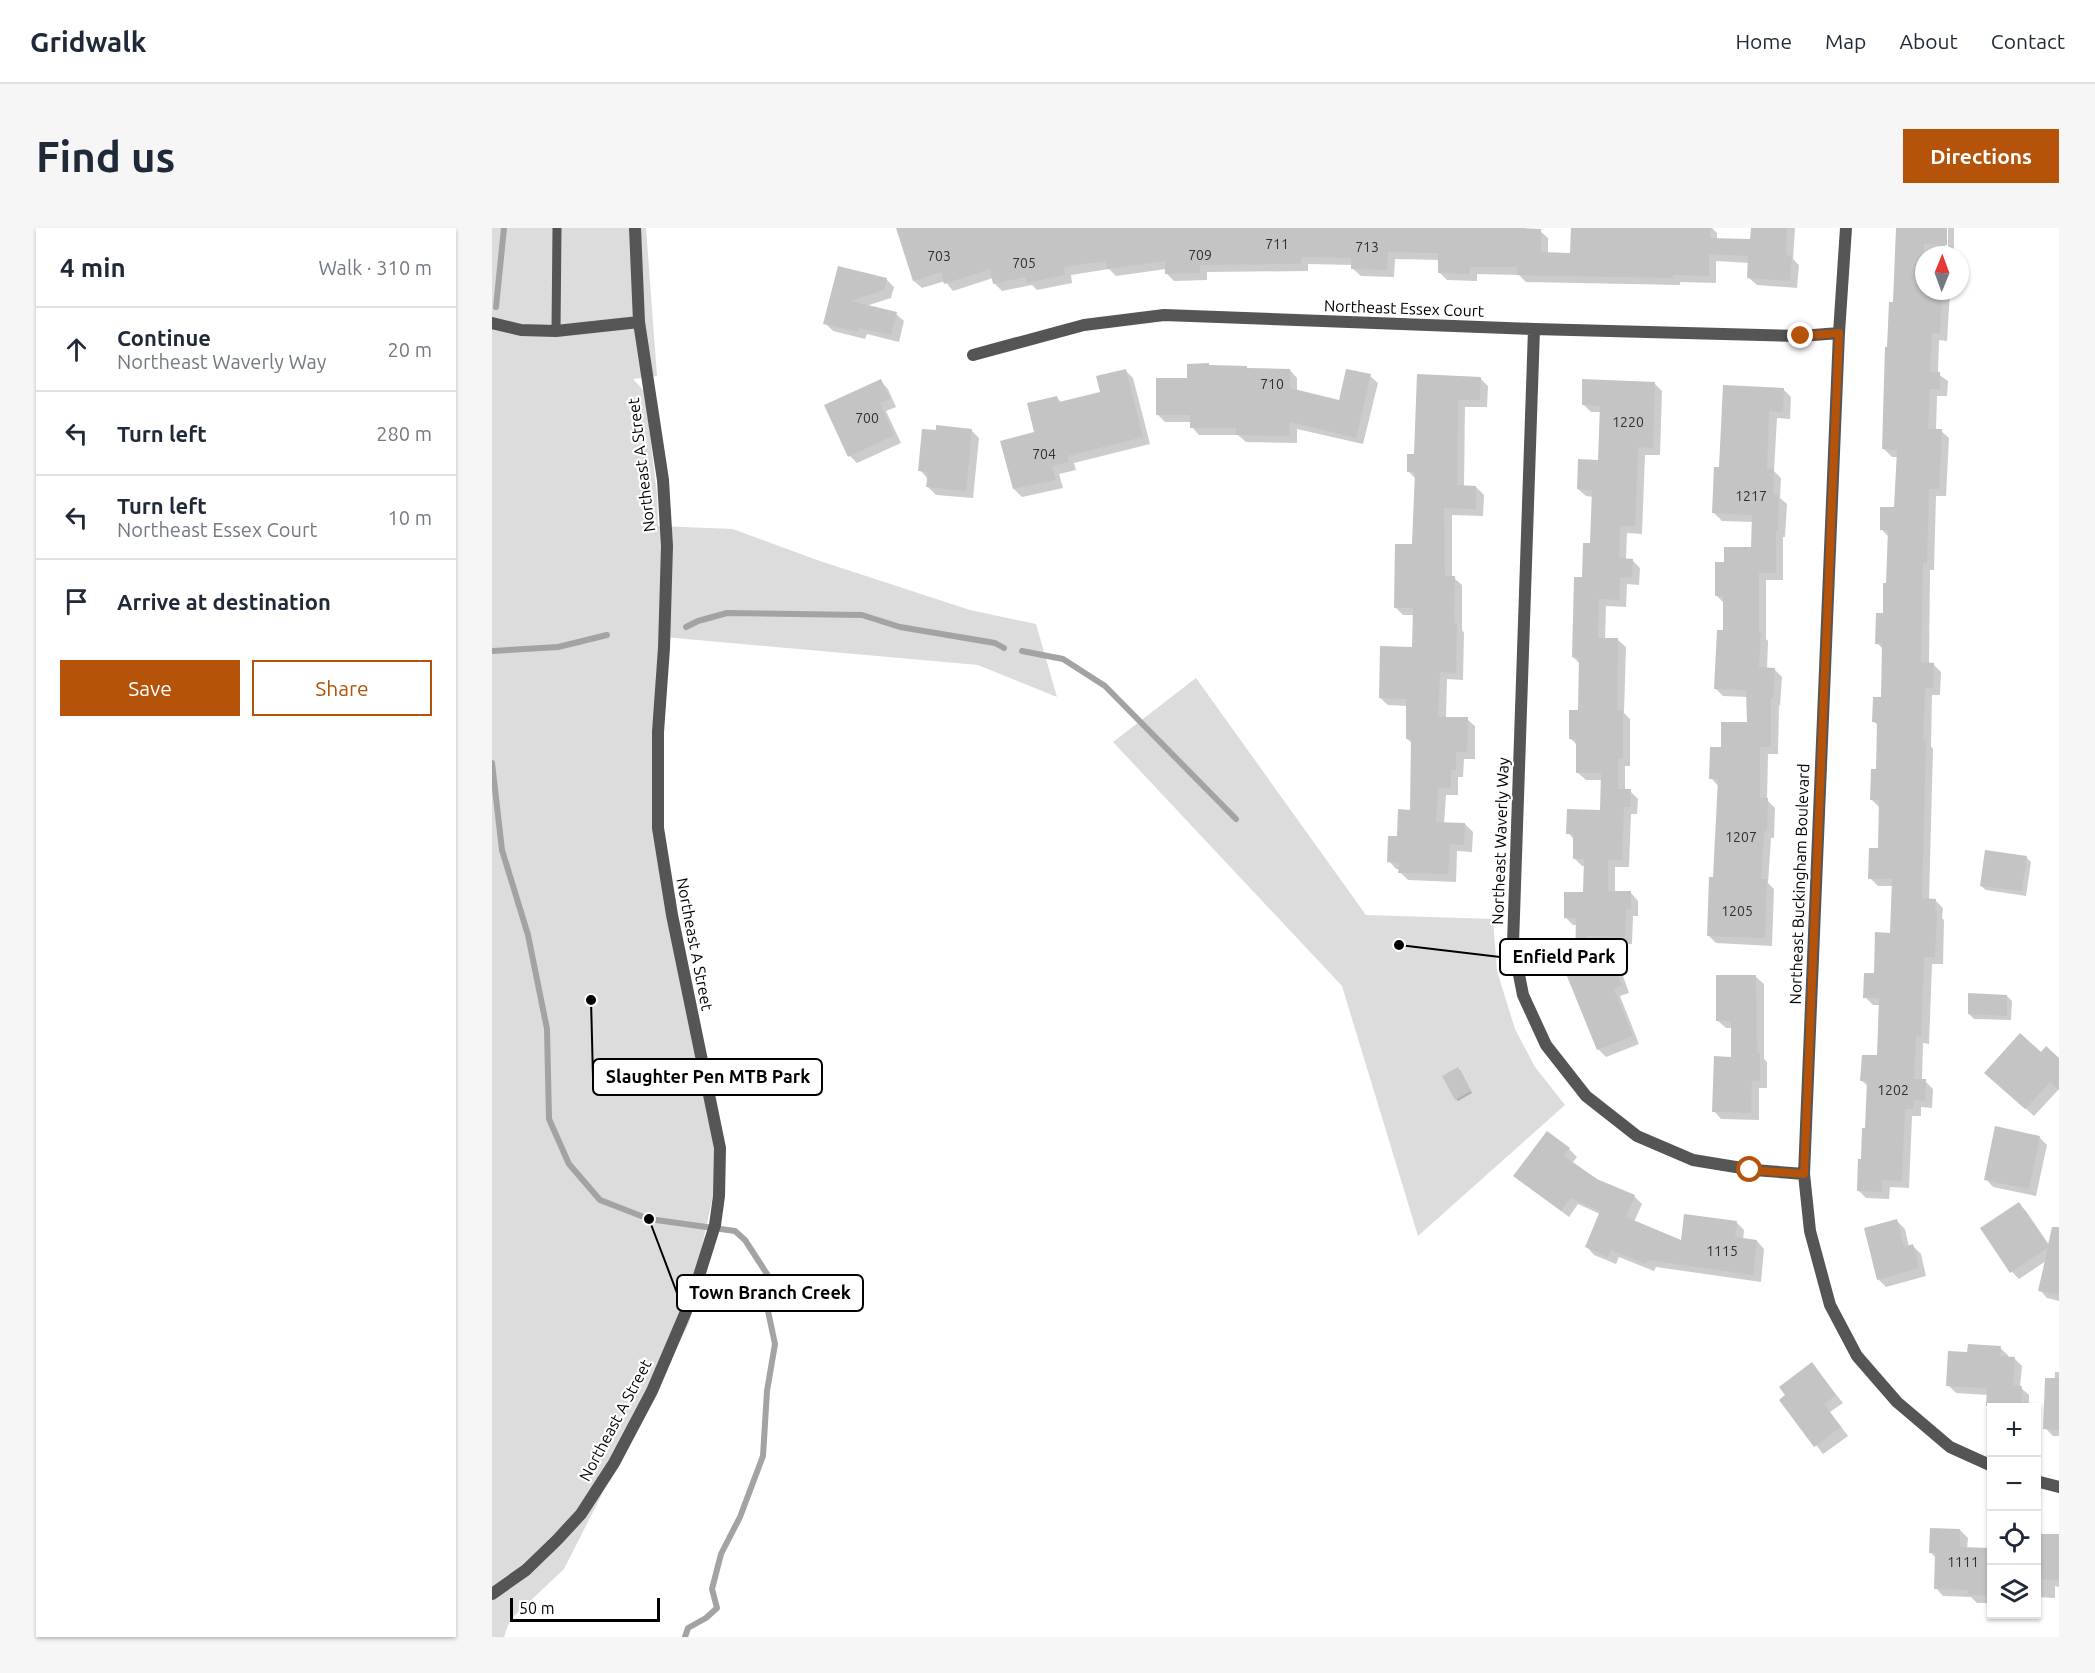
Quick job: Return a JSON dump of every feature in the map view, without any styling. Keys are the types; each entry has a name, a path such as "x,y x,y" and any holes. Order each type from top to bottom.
{"street":[{"name":"Northeast A Street","path":"492,1594 526,1570 557,1540 581,1514 614,1463 656,1381 693,1295 715,1225 719,1196 720,1148 672,915 658,828 658,732 664,648 667,546 663,480 639,322 635,228"},
{"name":"Northeast Buckingham Boulevard","path":"1846,228 1839,333 1804,1174 1810,1231 1830,1305 1857,1356 1897,1402 1924,1425 1950,1446 1987,1464"},
{"name":"Northeast Essex Court","path":"973,355 1084,325 1164,315 1534,329 1801,336 1839,333"},
{"path":"492,323 521,330 556,331 639,322"},
{"name":"Northeast Waverly Way","path":"1534,329 1513,939 1523,995 1546,1045 1586,1096 1636,1136 1694,1160 1754,1170 1804,1174"},
{"path":"2041,1482 2059,1487"}],"lane":[{"path":"556,331 557,228"}],"shaded area":[{"path":"492,228 646,228 657,376 633,379 645,392 657,494 658,526 733,529 817,560 970,610 1036,624 1057,697 978,665 664,637 660,827 718,1173 696,1274 698,1291 689,1323 564,1569 510,1620 504,1637 492,1637"},
{"path":"1196,678 1366,915 1493,919 1497,971 1515,1029 1535,1067 1565,1105 1418,1236 1342,986 1113,742"}],"building":[{"path":"896,228 1518,228 1541,229 1541,252 1570,253 1571,228 1710,228 1710,238 1750,239 1751,228 1787,228 1786,255 1792,256 1790,281 1747,278 1748,256 1709,254 1709,276 1673,275 1673,278 1517,275 1517,267 1470,267 1470,274 1438,273 1438,253 1388,252 1387,270 1351,269 1351,258 1301,257 1301,264 1200,265 1200,273 1165,274 1165,261 1107,269 1106,261 1064,267 1065,275 1027,283 1026,277 993,284 990,269 944,284 941,272 913,281"},
{"path":"1896,228 1947,228 1947,245 1915,246 1915,300 1942,300 1940,333 1932,333 1930,372 1940,372 1940,389 1930,389 1928,429 1942,429 1939,489 1929,489 1927,563 1923,563 1921,662 1934,663 1933,688 1925,688 1922,898 1936,899 1935,957 1924,957 1921,1037 1916,1036 1914,1079 1926,1079 1925,1101 1914,1100 1913,1109 1905,1109 1902,1181 1882,1180 1882,1192 1857,1191 1858,1159 1861,1159 1862,1128 1865,1128 1867,1081 1860,1081 1862,1055 1877,1055 1879,998 1863,998 1864,973 1874,973 1875,932 1890,933 1892,879 1868,879 1869,848 1878,848 1879,800 1870,800 1871,769 1876,769 1877,722 1872,722 1873,697 1881,697 1882,644 1875,644 1876,613 1883,613 1883,583 1886,583 1888,530 1880,530 1880,507 1894,507 1897,450 1882,449 1885,347 1887,347 1889,302 1893,302"},
{"path":"838,266 887,278 884,290 851,301 897,312 891,335 859,328 858,332 823,324"},
{"path":"1209,363 1209,365 1247,366 1247,368 1290,369 1290,388 1339,400 1346,369 1371,374 1356,438 1290,422 1289,436 1236,435 1236,428 1190,428 1190,415 1156,415 1156,378 1187,378 1187,364"},
{"path":"1126,369 1143,437 1067,456 1069,462 1052,466 1056,480 1013,489 1000,441 1034,432 1027,403 1057,396 1059,402 1100,392 1096,376"},
{"path":"1417,374 1481,377 1480,400 1458,400 1457,485 1476,486 1476,509 1444,508 1445,576 1455,576 1456,673 1440,672 1438,717 1468,717 1467,752 1456,752 1456,770 1451,770 1451,788 1438,788 1436,822 1465,823 1464,845 1450,844 1448,874 1398,873 1399,863 1387,862 1388,836 1397,836 1398,809 1410,810 1411,739 1406,739 1406,699 1379,698 1380,646 1412,647 1413,608 1394,608 1395,544 1412,544 1415,472 1407,472 1407,454 1414,454"},
{"path":"881,379 890,399 880,403 894,435 848,457 824,405"},
{"path":"1582,379 1655,382 1653,448 1638,447 1635,526 1620,526 1619,558 1633,559 1632,578 1620,577 1619,600 1599,599 1598,638 1618,638 1617,710 1623,710 1623,758 1618,759 1618,789 1631,789 1630,807 1624,807 1622,860 1608,860 1608,891 1631,891 1631,909 1626,909 1625,937 1586,936 1600,973 1615,967 1622,985 1614,989 1633,1036 1597,1050 1562,964 1575,959 1576,918 1564,918 1564,892 1583,892 1584,859 1573,859 1573,834 1566,834 1567,809 1600,810 1601,773 1576,773 1576,740 1569,739 1569,710 1578,710 1579,658 1572,657 1574,577 1582,577 1583,543 1590,543 1592,490 1577,489 1578,459 1598,460 1600,406 1582,405"},
{"path":"1723,385 1784,388 1783,412 1769,411 1767,469 1774,469 1773,495 1779,495 1776,573 1759,573 1759,632 1761,632 1759,667 1775,668 1773,698 1771,698 1771,747 1760,747 1760,798 1768,798 1767,831 1764,831 1761,879 1767,879 1765,938 1707,936 1709,877 1713,877 1718,779 1709,779 1710,747 1721,747 1721,722 1747,722 1746,690 1714,689 1717,630 1723,630 1723,596 1715,596 1715,562 1724,562 1724,547 1751,547 1752,515 1712,513 1714,467 1719,467"},
{"path":"936,425 972,429 966,491 926,487 928,472 918,471 922,429 936,430"},
{"path":"1985,850 2027,856 2022,891 1980,886"},
{"path":"1716,975 1756,975 1757,1053 1760,1053 1760,1081 1752,1080 1751,1113 1712,1112 1714,1056 1731,1057 1731,1021 1716,1021"},
{"path":"1968,993 2007,995 2007,1016 1968,1014"},
{"path":"2020,1033 2041,1052 2046,1046 2059,1058 2059,1090 2050,1082 2025,1109 1984,1073"},
{"path":"1458,1067 1471,1091 1455,1100 1442,1076"},
{"path":"1995,1126 2040,1136 2029,1189 1984,1180"},
{"path":"1547,1131 1570,1148 1564,1156 1597,1179 1635,1195 1626,1217 1681,1240 1684,1214 1737,1221 1735,1237 1757,1240 1753,1275 1648,1260 1646,1264 1611,1250 1608,1257 1585,1247 1600,1211 1570,1198 1561,1211 1513,1176"},
{"path":"2019,1202 2048,1245 2052,1227 2059,1227 2059,1295 2038,1291 2048,1247 2010,1273 1980,1228"},
{"path":"1897,1219 1904,1247 1913,1244 1919,1268 1877,1280 1864,1228"},
{"path":"1968,1344 2001,1346 2000,1356 2015,1357 2013,1385 2022,1386 2021,1403 1987,1403 1986,1406 1987,1388 1946,1386 1948,1351 1967,1352"},
{"path":"1812,1362 1836,1395 1824,1404 1841,1427 1814,1447 1779,1400 1785,1395 1779,1387"},
{"path":"2045,1378 2059,1378 2059,1430 2043,1429"},
{"path":"1930,1528 1960,1529 1960,1547 1987,1548 1987,1596 1968,1595 1968,1590 1934,1589 1935,1553 1929,1553"},
{"path":"2041,1534 2059,1534 2059,1580 2041,1579"}],"waterway":[{"path":"496,307 504,228"},
{"path":"686,627 698,621 727,613 862,615 900,627 995,643 1004,648"},
{"path":"492,651 558,647 607,635"},
{"path":"1022,651 1063,659 1105,686 1236,819"},
{"path":"492,763 502,850 528,935 547,1029 549,1119 569,1164 600,1200 649,1219 735,1231 745,1240 767,1274 768,1311 775,1344 767,1391 763,1456 740,1517 721,1554 712,1589 717,1608 706,1618 688,1628 685,1637"}],"place":[{"name":"Enfield Park","path":"1399,945"},
{"name":"Slaughter Pen MTB Park","path":"591,1000"},
{"name":"Town Branch Creek","path":"649,1219"}],"route":[{"path":"1750,1170 1804,1174 1839,333 1801,336"}]}
